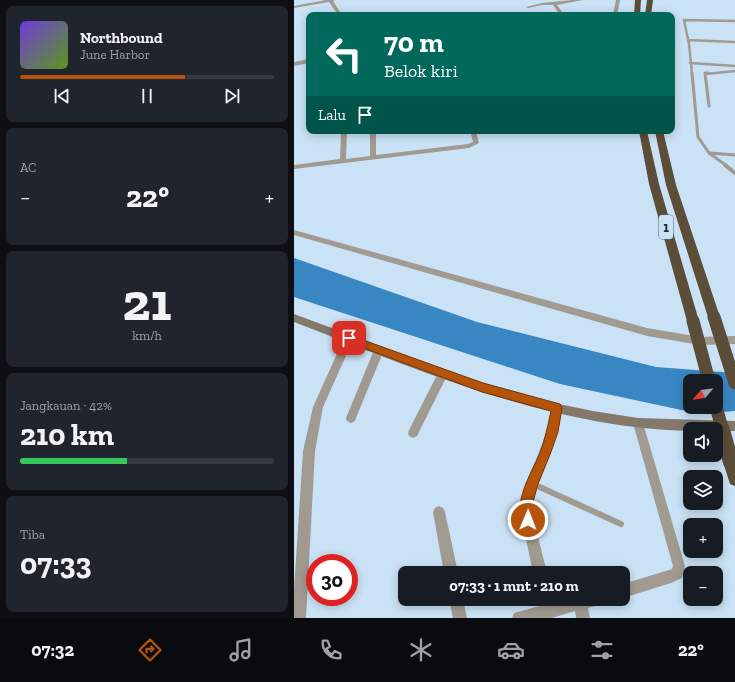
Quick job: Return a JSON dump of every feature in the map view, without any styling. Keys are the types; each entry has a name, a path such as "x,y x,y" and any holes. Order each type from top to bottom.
{"highway":[{"path":"636,12 638,0"},
{"path":"648,12 650,0"},
{"name":"1","path":"644,134 654,184 707,374"},
{"name":"1","path":"660,134 671,185 735,383"},
{"path":"718,414 735,479"}],"street":[{"path":"301,0 304,6"},
{"path":"294,7 331,0 338,12"},
{"path":"528,7 580,0"},
{"path":"616,12 618,0"},
{"path":"554,4 560,12"},
{"path":"294,64 306,62"},
{"path":"343,161 344,134"},
{"path":"373,134 373,158"},
{"path":"294,167 474,144 476,143 474,134"},
{"path":"294,232 647,332 700,341 735,340"},
{"path":"294,318 443,374 501,393 556,408 638,423 735,426"},
{"path":"298,618 309,451 313,426 318,408 349,338"},
{"path":"351,418 379,350"},
{"path":"413,433 443,374"},
{"path":"538,566 528,520 527,502 532,484 552,432 556,408"},
{"path":"630,589 671,576 677,573 680,566 638,423"},
{"path":"439,512 450,566"},
{"path":"457,606 460,618"},
{"path":"519,618 548,606"},
{"path":"580,606 583,618"}],"lane":[{"path":"735,21 685,19 699,141 710,153 735,173"},
{"path":"688,40 735,42"},
{"path":"690,63 735,66"},
{"path":"709,106 706,73 735,72"},
{"path":"710,153 735,155"},
{"path":"532,484 621,524"}],"water":[{"path":"294,258 477,322 656,367 735,373 735,411 723,412 723,374 683,374 683,410 560,384 294,297"}],"route":[{"path":"349,338 482,388 556,408 552,432 532,484 527,502 528,520"}]}
